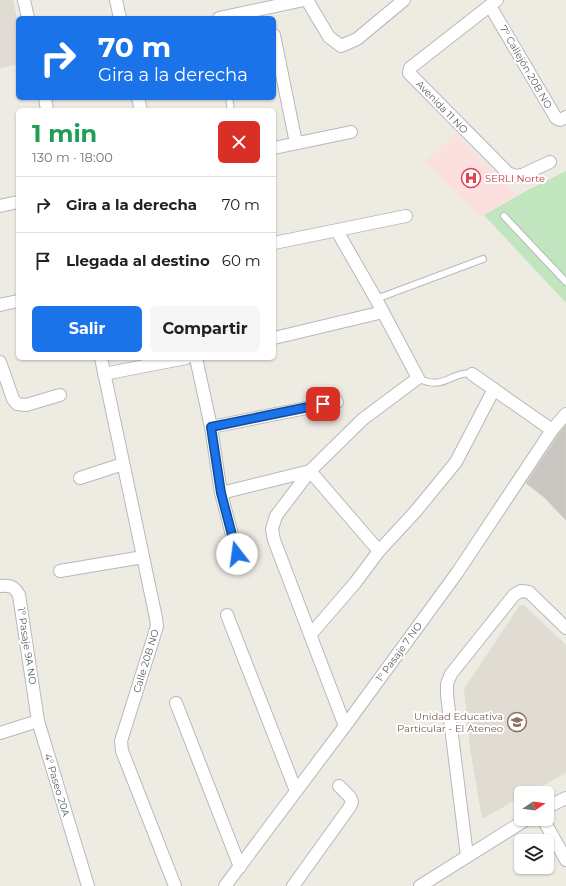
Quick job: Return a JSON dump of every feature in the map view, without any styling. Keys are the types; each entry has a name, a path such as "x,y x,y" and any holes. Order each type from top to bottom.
{"street":[{"path":"24,0 28,16"},
{"path":"116,0 120,16"},
{"path":"239,16 270,13 305,0 329,37 341,46 357,39 404,0"},
{"name":"7° Callejón 20B NO","path":"493,3 556,118 560,120 566,117"},
{"name":"Avenida 11 NO","path":"493,3 410,68 409,73 508,173 515,176 522,175 550,162"},
{"path":"276,45 296,143"},
{"path":"276,148 351,132"},
{"path":"0,206 16,202"},
{"path":"276,243 406,216"},
{"path":"337,231 376,298 418,378 363,419 310,471 276,516 272,529 274,540 345,726"},
{"path":"0,305 16,301"},
{"path":"276,338 383,312"},
{"name":"Calle 20B NO","path":"101,360 157,626 121,741 122,751 175,886"},
{"path":"104,374 176,360"},
{"path":"196,360 211,427 221,493 237,554"},
{"path":"0,362 13,399 17,404 26,405 60,395"},
{"path":"472,374 552,430"},
{"path":"311,634 355,583 379,551 415,512 456,462 494,389"},
{"path":"211,427 337,402"},
{"name":"1° Pasaje 7 NO","path":"225,886 457,573 552,430 566,414"},
{"path":"80,478 123,464"},
{"path":"221,493 310,471"},
{"path":"310,471 379,551"},
{"path":"60,571 143,557"},
{"name":"1º Pasaje 9A NO","path":"0,586 10,585 15,588 19,595 38,721"},
{"path":"467,856 447,695 447,684 451,674 514,595 521,591 529,592 566,628"},
{"path":"227,615 296,791"},
{"path":"176,703 240,867"},
{"path":"0,733 38,721"},
{"name":"4° Paseo 20A","path":"38,721 88,886"},
{"path":"293,886 352,802 350,797 339,786"},
{"path":"554,805 565,802"},
{"path":"420,886 516,826"},
{"path":"547,826 566,860"}],"lane":[{"path":"504,216 566,282"},
{"path":"376,298 483,259"},
{"path":"418,378 428,383 440,383 467,373 472,374"}],"shaded area":[{"path":"0,0 13,0 16,16 16,64 0,68"},
{"name":"SERLI Norte","path":"456,134 517,195 480,216 425,161"},
{"name":"Unidad Educativa Particular - El Ateneo","path":"520,605 524,605 566,645 566,773 542,786 514,786 514,801 482,819 470,748 464,689"}],"green space":[{"path":"566,171 566,303 484,215 526,191"}],"building":[{"path":"566,425 566,520 544,497 526,483"}],"place":[{"name":"SERLI Norte","path":"471,178"},
{"name":"Unidad Educativa Particular - El Ateneo","path":"517,722"}],"route":[{"path":"237,554 221,493 211,427 323,404"}]}
